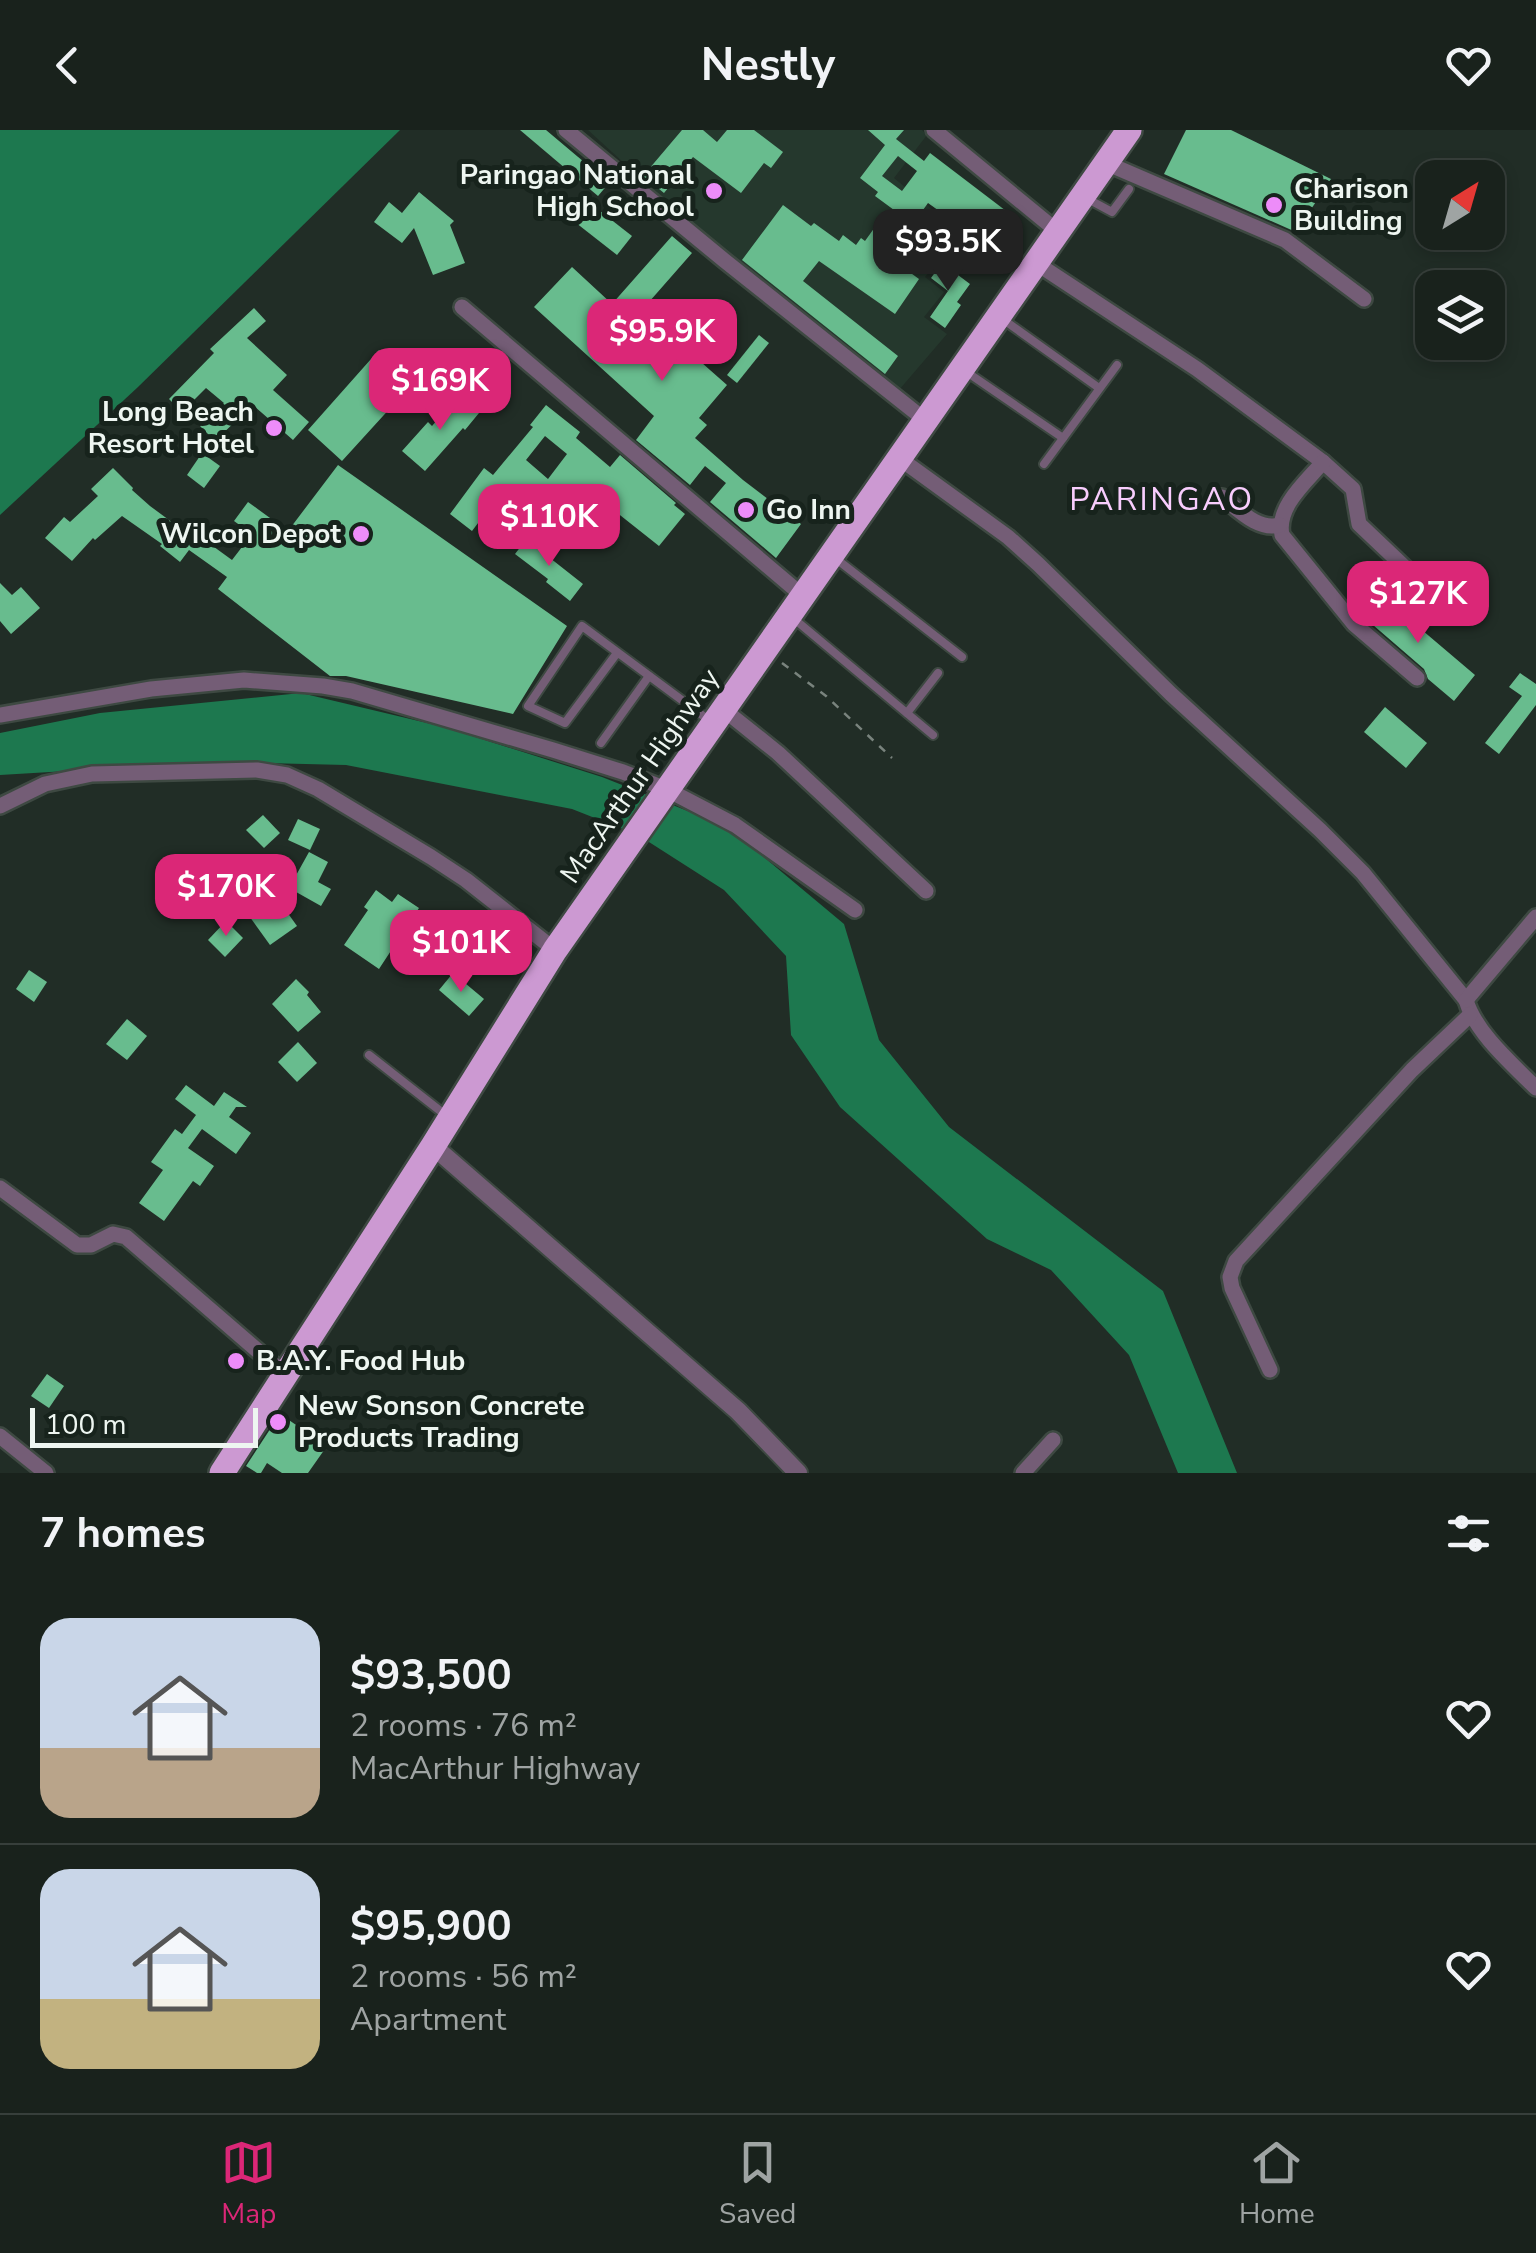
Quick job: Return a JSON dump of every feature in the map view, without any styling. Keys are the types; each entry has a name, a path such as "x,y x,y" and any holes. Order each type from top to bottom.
{"highway":[{"name":"MacArthur Highway","path":"222,1473 554,950 1129,130"}],"street":[{"path":"566,130 926,420"},
{"path":"934,130 1058,231"},
{"path":"1106,163 1285,240 1364,299"},
{"path":"1036,263 1197,370 1322,462 1353,489 1359,524 1436,596"},
{"path":"462,306 796,605"},
{"path":"899,458 1008,537 1363,872 1504,1056 1536,1088"},
{"path":"1322,462 1292,499 1280,525 1282,536 1354,624 1417,678"},
{"path":"1222,497 1261,526 1280,525"},
{"path":"0,715 244,680 352,691 623,772 735,825 855,910"},
{"path":"718,717 778,753 926,890"},
{"path":"0,806 46,784 92,774 257,770 287,775 318,789 454,872 554,950"},
{"path":"1270,1370 1232,1288 1230,1277 1236,1260 1468,1007 1536,917"},
{"path":"433,1146 738,1411 798,1473"},
{"path":"0,1188 77,1246 113,1234 126,1237 287,1376"},
{"path":"0,1436 46,1473"},
{"path":"1023,1473 1052,1440"}],"lane":[{"path":"1082,196 1112,212 1129,189"},
{"path":"996,320 1008,323 1099,388"},
{"path":"1044,464 1117,364"},
{"path":"960,372 971,375 1064,438"},
{"path":"832,555 962,657"},
{"path":"796,605 932,735"},
{"path":"617,652 566,723 528,706 582,626 650,676 718,717"},
{"path":"907,714 938,673"},
{"path":"601,743 650,676"},
{"path":"369,1055 450,1118"}],"path":[{"path":"764,650 826,696 892,758"}],"shaded area":[{"path":"0,130 400,130 138,387 0,515"},
{"path":"588,130 922,130 927,135 894,178 961,233 925,277 944,292 924,317 947,334 899,390 721,252"},
{"path":"301,693 444,727 602,777 728,827 844,924 879,1040 949,1127 1163,1291 1237,1473 1178,1473 1129,1355 1051,1270 987,1239 840,1107 791,1035 786,956 724,890 638,835 572,809 346,765 218,762 0,775 0,733 100,713"}],"building":[{"path":"520,130 546,130 609,183 598,196"},
{"path":"682,130 703,130 717,142 727,130 754,130 783,152 771,168 764,163 741,193 693,157 664,193 643,176"},
{"path":"868,130 904,130 896,139 924,161 930,153 1014,217 991,248 928,203 913,224 875,196 878,192 860,178 885,145","holes":["898,156 917,171 902,191 882,176"]},
{"name":"Charison Building","path":"1186,130 1231,130 1331,179 1296,232 1164,174"},
{"path":"419,192 454,221 450,225 465,263 433,275 414,228 402,243 374,222 389,202 402,213"},
{"path":"586,200 632,236 617,255 571,219"},
{"path":"783,205 839,241 843,235 856,245 861,238 865,241 875,227 895,241 886,255 919,279 895,314 819,261 803,281 898,356 885,374 742,260"},
{"path":"672,236 692,253 642,310 727,385 699,418 707,425 695,438 801,524 776,558 710,502 726,483 705,466 690,485 636,440 654,416 534,307 572,267 612,304"},
{"path":"942,263 970,284 945,328 930,317 948,291 931,278"},
{"path":"254,308 266,321 247,338 287,375 273,390 309,422 293,440 253,405 215,441 200,426 224,403 206,388 182,412 169,399 214,353 210,349"},
{"path":"759,335 769,343 737,383 727,375"},
{"path":"379,350 406,373 414,363 424,371 342,461 308,430"},
{"path":"459,395 479,413 425,471 402,451 428,422 432,426"},
{"path":"546,405 580,432 576,438 610,467 620,455 685,514 659,546 582,485 563,509 539,491 520,516 497,498 472,531 450,514 484,468 493,475 533,427 530,425","holes":["545,436 567,454 548,479 526,460"]},
{"path":"202,453 220,466 204,488 187,475"},
{"name":"Wilcon Depot","path":"338,465 567,626 513,714 346,676 330,676 218,589 227,577 189,550 180,562 122,516 93,538 72,561 45,538 64,517 70,522 98,496 91,489 113,468 150,506 207,548 210,544 232,560 252,534 234,521 248,502 288,531"},
{"path":"528,537 583,584 570,601 515,554"},
{"path":"0,583 12,595 21,587 40,608 11,634 0,621"},
{"path":"1376,591 1475,675 1454,701 1428,679 1424,669 1358,612"},
{"path":"1520,673 1536,684 1536,705 1499,754 1485,743 1522,696 1509,687"},
{"path":"1385,707 1427,743 1406,768 1364,732"},
{"path":"263,815 280,833 264,848 246,830"},
{"path":"298,819 320,829 310,850 288,840"},
{"path":"309,852 328,862 318,882 331,889 321,906 289,888"},
{"path":"235,860 247,880 226,892 215,872"},
{"path":"376,890 392,902 398,894 419,908 379,969 344,945 368,910 364,907"},
{"path":"274,894 297,926 270,945 247,913"},
{"path":"226,921 243,938 225,957 208,940"},
{"path":"29,970 47,982 34,1002 16,989"},
{"path":"453,973 484,999 469,1016 439,990"},
{"path":"296,979 321,1012 298,1032 272,1004"},
{"path":"127,1019 147,1036 127,1060 106,1044"},
{"path":"298,1042 317,1063 297,1082 278,1062"},
{"path":"186,1085 214,1106 224,1092 247,1107 236,1107 229,1117 251,1133 236,1154 202,1129 188,1148 214,1166 200,1186 193,1181 164,1221 139,1203 163,1170 151,1162 175,1129 182,1134 196,1115 175,1099"},
{"path":"47,1374 64,1386 49,1408 31,1396"},
{"path":"280,1414 327,1446 308,1473 282,1473 267,1463 257,1473 246,1466"}],"place":[{"name":"Paringao National High School","path":"714,191"},
{"name":"Charison Building","path":"1274,205"},
{"name":"Long Beach Resort Hotel","path":"274,428"},
{"name":"Go Inn","path":"746,510"},
{"name":"Wilcon Depot","path":"361,534"},
{"name":"B.A.Y. Food Hub","path":"236,1361"},
{"name":"New Sonson Concrete Products Trading","path":"278,1422"}],"district":[{"name":"PARINGAO","path":"1162,499"}]}
